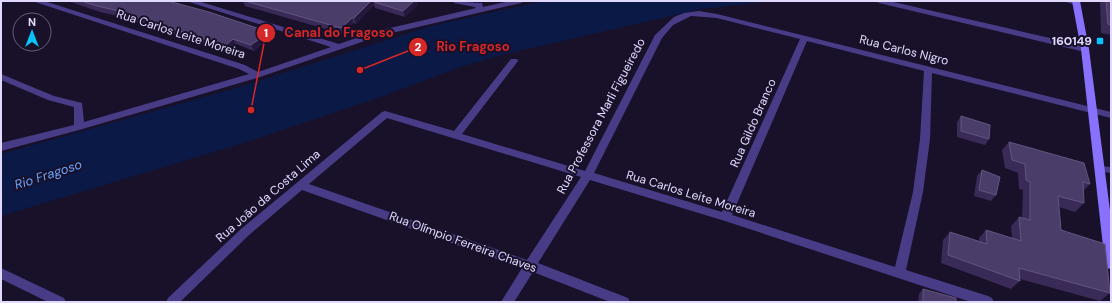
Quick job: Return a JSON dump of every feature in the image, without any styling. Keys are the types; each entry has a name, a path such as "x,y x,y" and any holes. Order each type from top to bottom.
{"main road":[{"path":"1076,2 1085,49 1111,264"}],"street":[{"name":"Rua Carlos Leite Moreira","path":"36,1 242,67 258,75"},
{"path":"190,1 341,47"},
{"path":"211,7 221,1"},
{"path":"458,1 478,5 480,10"},
{"path":"1,147 79,127 258,75 383,32 480,10 491,4 521,1"},
{"path":"879,1 1085,49"},
{"path":"1066,1 1076,2"},
{"name":"Rua Carlos Nigro","path":"690,14 717,16 1111,115"},
{"name":"Rua Professora Marli Figueiredo","path":"507,302 587,176 658,37 671,22 690,14"},
{"name":"Rua Gildo Branco","path":"725,217 804,39"},
{"path":"456,135 514,61"},
{"path":"899,274 918,192 925,139 928,70"},
{"path":"1,77 51,98 79,105 79,127"},
{"name":"Rua Carlos Leite Moreira","path":"385,114 725,217 988,302"},
{"name":"Rua João da Costa Lima","path":"172,302 245,232 385,114"},
{"name":"Rua Olímpio Ferreira Chaves","path":"301,185 531,266 624,302"},
{"path":"1,273 60,302"}],"lane":[{"path":"1099,169 1111,170"}],"water":[{"path":"543,1 774,1 701,9 502,55 460,67 386,95 250,141 1,216 1,154 233,89 431,26"}],"building":[{"path":"81,1 168,1 209,12 269,32 251,45 233,39 225,46 119,11"},
{"path":"245,1 371,1 354,18 352,18 341,28"},
{"path":"414,1 403,11 374,2"},
{"path":"1106,1 1111,1 1111,25 1108,24"},
{"path":"961,116 990,125 989,139 961,131"},
{"path":"1009,142 1084,163 1090,184 1083,182 1084,203 1058,196 1061,230 1105,244 1110,293 1019,268 1020,281 948,255 950,232 987,244 986,230 1021,241 1019,217 1030,220 1030,182 1026,180 1025,164 1012,160"},
{"path":"982,170 1000,177 996,195 979,190"},
{"path":"923,289 956,298 956,302 923,302"}],"place":[{"name":"160149","path":"1100,41"},
{"name":"Rio Fragoso","path":"360,70"},
{"name":"Canal do Fragoso","path":"251,110"}]}
